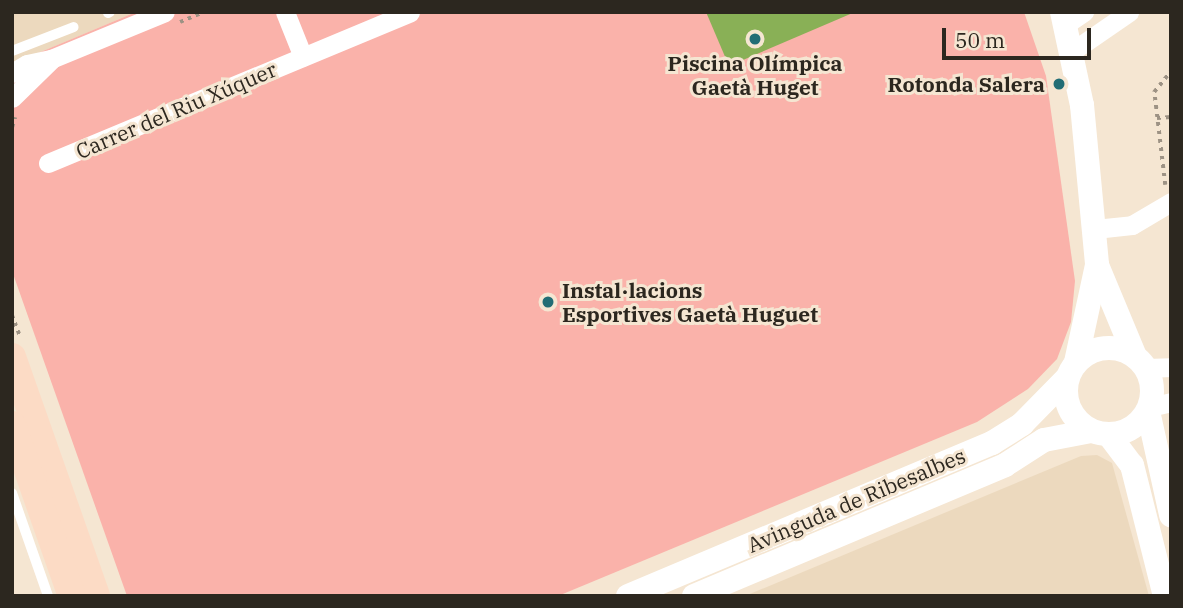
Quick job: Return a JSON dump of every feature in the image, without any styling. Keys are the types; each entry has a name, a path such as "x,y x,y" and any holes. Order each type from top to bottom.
{"main road":[{"path":"12,357 96,596"},
{"path":"12,425 72,596"}],"street":[{"path":"12,74 27,64 51,59 165,12"},
{"name":"Carrer del Riu Xúquer","path":"285,12 303,57"},
{"name":"Carrer del Riu Xúquer","path":"48,163 410,12"},
{"path":"1074,50 1129,12"},
{"path":"1071,16 1097,265 1071,370 1069,409 1100,433 1132,464 1165,596"},
{"path":"12,98 51,59"},
{"path":"1095,229 1132,225 1169,203"},
{"path":"1097,265 1150,363 1171,514"},
{"path":"1071,370 1093,350 1114,347 1150,363"},
{"name":"Avinguda de Ribesalbes","path":"628,596 992,443 1022,424 1071,370"},
{"path":"1100,433 1132,428 1156,407"},
{"name":"Avinguda de Ribesalbes","path":"694,596 1005,465 1044,440 1100,433"}],"lane":[{"path":"12,51 74,27"},
{"path":"12,493 48,596"}],"path":[{"path":"1169,203 1154,92 1171,71"},
{"path":"1157,118 1171,117"}],"shaded area":[{"path":"12,12 136,12 12,64"},
{"name":"Instal·lacions Esportives Gaetà Huguet","path":"136,12 1024,12 1046,76 1075,281 1071,322 1057,359 1028,389 977,422 558,596 127,596 12,271 12,64"},
{"name":"Piscina Olímpica Gaetà Huget","path":"706,12 855,12 729,66"},
{"path":"1097,455 1112,463 1149,596 745,596 1081,456"}],"place":[{"name":"Piscina Olímpica Gaetà Huget","path":"755,39"},
{"name":"Rotonda Salera","path":"1059,84"},
{"name":"Instal·lacions Esportives Gaetà Huguet","path":"548,302"}]}
